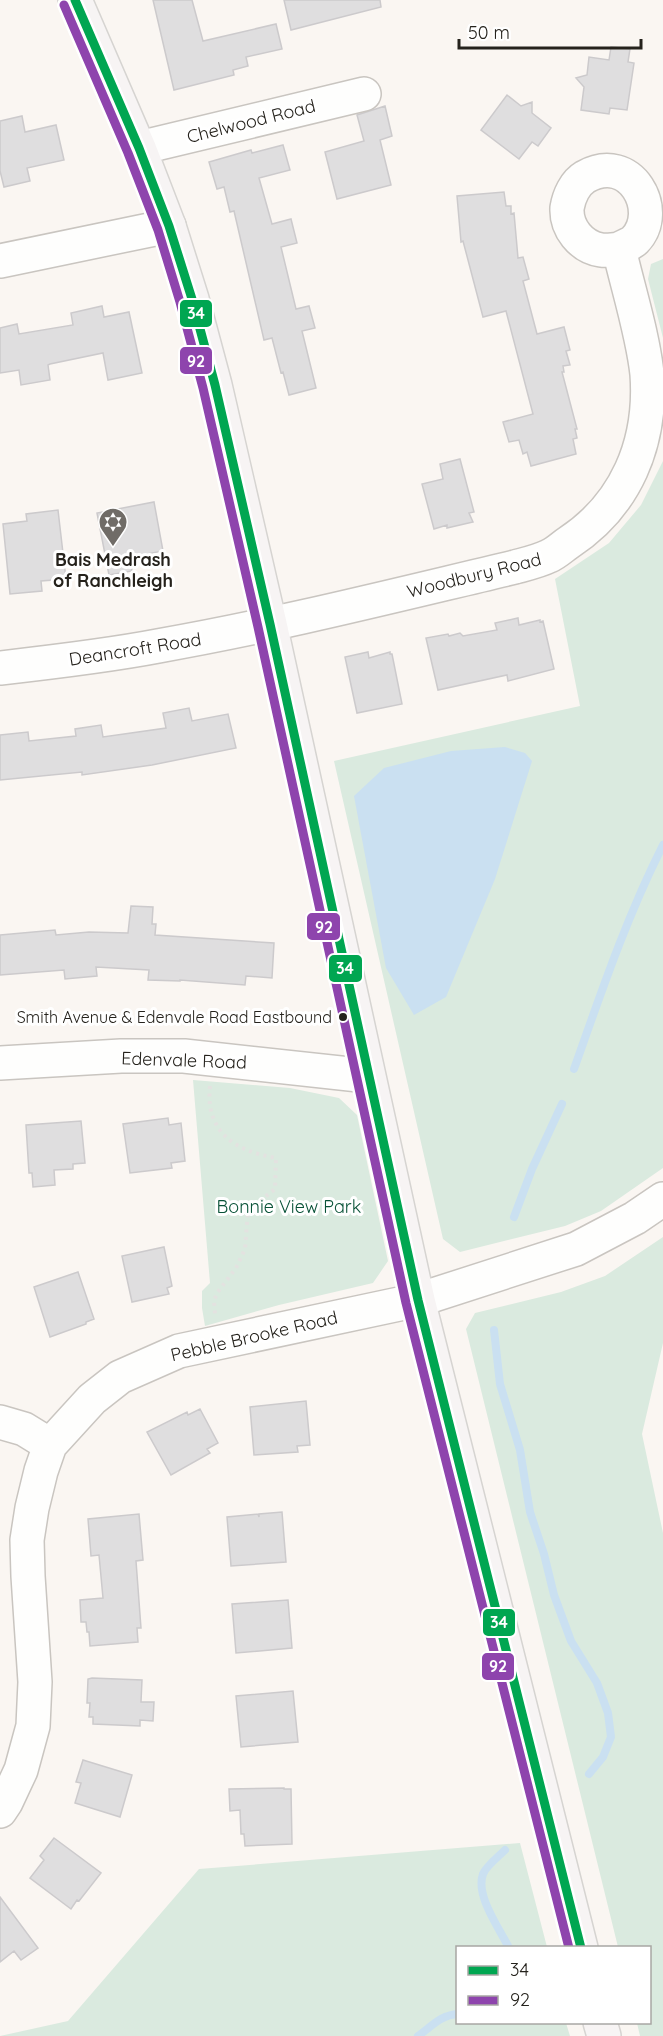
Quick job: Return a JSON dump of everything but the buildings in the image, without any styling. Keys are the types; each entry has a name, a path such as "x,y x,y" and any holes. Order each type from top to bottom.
{"main road":[{"path":"75,0 139,148 169,226 192,299 215,385 270,624 418,1300 581,1946"}],"street":[{"name":"Chelwood Road","path":"139,148 364,94"},
{"path":"0,261 169,226"},
{"name":"Woodbury Road","path":"270,624 515,567 550,556 584,533 611,506 631,472 642,440 646,399 646,374 641,344 619,249"},
{"name":"Deancroft Road","path":"0,668 65,661 158,646 270,624"},
{"name":"Edenvale Road","path":"0,1063 121,1056 184,1056 368,1076"},
{"name":"Pebble Brooke Road","path":"0,1811 21,1770 33,1726 34,1672 27,1540 32,1508 41,1471 51,1445 92,1399 120,1377 179,1351 418,1300 576,1249 635,1218 663,1199"},
{"path":"0,1422 24,1429 51,1445"}],"path":[{"path":"211,1059 209,1098 216,1127 231,1142 243,1149 256,1155 276,1158 276,1189 248,1210 245,1249 236,1268 217,1293 214,1301 215,1314"}],"green space":[{"path":"663,259 663,338 648,279 651,264"},
{"path":"663,461 663,1168 601,1211 565,1226 460,1252 443,1239 334,761 580,706 555,579 609,543 641,505"},
{"name":"Bonnie View Park","path":"193,1080 290,1088 339,1098 357,1115 388,1261 373,1283 279,1305 205,1326 202,1291 210,1283"},
{"path":"663,1237 663,1343 642,1434 663,1533 663,2036 640,2036 637,2024 651,2024 651,1946 618,1946 466,1329 475,1313 561,1292 605,1276"},
{"path":"520,1843 547,1946 456,1946 456,2024 566,2024 570,2036 0,2036 68,2021 199,1869"}],"water":[{"path":"505,747 525,753 532,761 495,879 446,997 414,1015 386,968 354,796 384,768 451,751"}],"waterway":[{"path":"574,1069 626,927 663,845"},
{"path":"514,1217 532,1169 562,1104"},
{"path":"494,1330 500,1384 520,1450 530,1512 554,1595 571,1641 597,1683 608,1713 611,1737 603,1757 589,1774"},
{"path":"505,1850 487,1868 481,1883 485,1902 508,1946"},
{"path":"418,2036 441,2019 456,2014"}],"transit line":[{"name":"34","path":"75,0 139,148 169,226 192,299 215,385 270,624 418,1300 580,1946"},
{"name":"92","path":"64,5 128,153 158,230 203,388 258,627 406,1303 568,1946"}],"place":[{"name":"Bais Medrash of Ranchleigh","path":"113,548"},
{"name":"Smith Avenue & Edenvale Road Eastbound","path":"343,1017"}]}
